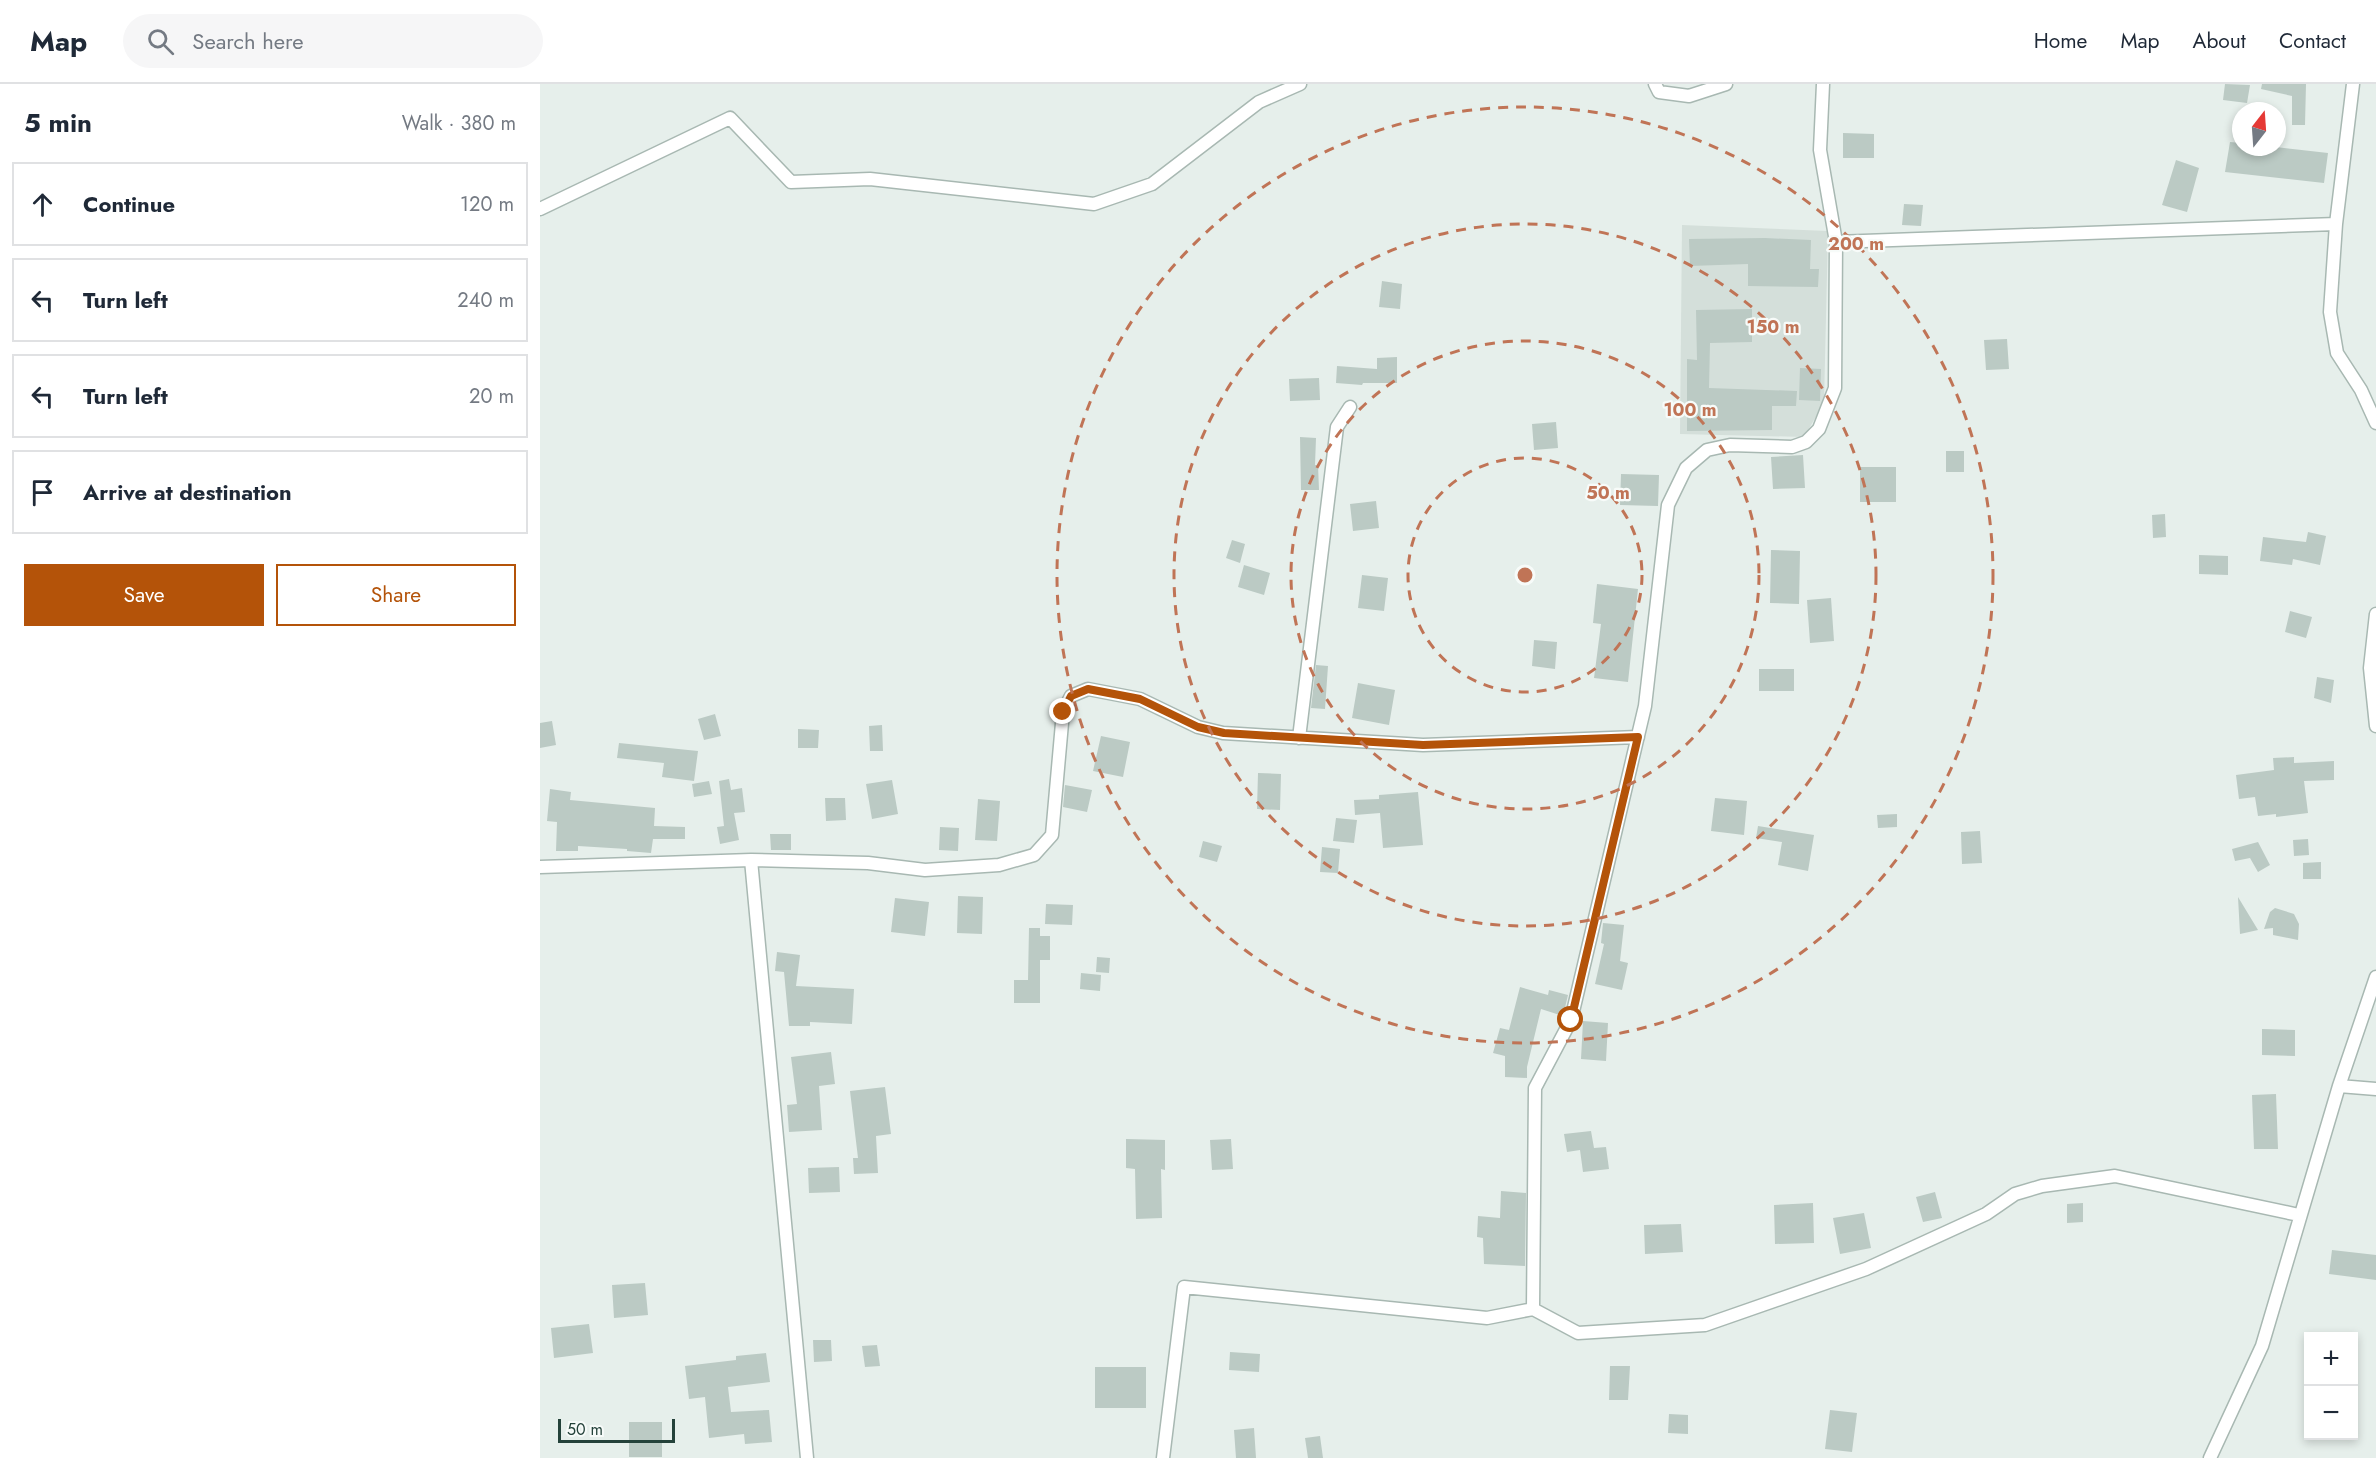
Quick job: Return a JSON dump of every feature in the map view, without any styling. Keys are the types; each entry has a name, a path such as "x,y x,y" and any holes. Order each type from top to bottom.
{"street":[{"path":"540,209 730,118 791,182 870,179 1094,204 1152,184 1259,102 1300,84"},
{"path":"1655,84 1659,92 1689,96 1726,84"},
{"path":"1533,1308 1535,1088 1571,1020 1646,706 1668,505 1686,468 1707,450 1731,445 1792,447 1806,442 1819,429 1835,388 1836,242 1820,150 1823,84"},
{"path":"2353,84 2336,224 2330,312 2337,353 2361,390 2376,423"},
{"path":"1836,242 2336,224"},
{"path":"1299,738 1338,427 1350,407"},
{"path":"2376,614 2370,668 2376,726"},
{"path":"540,867 751,860 868,863 926,870 999,865 1034,855 1052,835 1063,712 1071,696 1088,689 1140,699 1198,727 1224,733 1423,745 1638,737"},
{"path":"751,860 807,1458"},
{"path":"2210,1458 2262,1346 2299,1215 2376,977"},
{"path":"2339,1086 2376,1089"},
{"path":"1162,1458 1184,1287 1487,1318 1533,1308 1578,1333 1705,1325 1866,1269 1986,1214 2015,1194 2042,1186 2115,1176 2299,1215"}],"shaded area":[{"path":"1682,225 1828,231 1824,403 1804,437 1680,434"}],"building":[{"path":"2225,84 2250,85 2247,102 2223,100"},
{"path":"2262,84 2306,84 2305,125 2292,125 2292,96 2261,89"},
{"path":"1843,133 1874,134 1874,158 1843,158"},
{"path":"2230,142 2232,142 2232,156 2286,156 2286,148 2328,153 2324,183 2225,172"},
{"path":"2176,160 2199,168 2187,212 2162,205"},
{"path":"1904,204 1923,205 1921,226 1902,225"},
{"path":"1689,239 1811,240 1810,269 1819,269 1818,287 1748,286 1748,264 1690,266"},
{"path":"1382,281 1402,284 1400,309 1379,307"},
{"path":"1752,309 1752,342 1710,343 1709,388 1797,391 1796,406 1772,406 1772,430 1687,431 1687,359 1697,360 1696,310"},
{"path":"2007,339 2009,369 1986,370 1984,340"},
{"path":"1397,357 1397,383 1363,383 1362,385 1336,383 1337,366 1377,369 1377,358"},
{"path":"1800,368 1821,369 1820,401 1799,400"},
{"path":"1319,378 1320,400 1290,401 1289,379"},
{"path":"1556,422 1558,448 1534,450 1532,424"},
{"path":"1300,437 1316,438 1315,465 1318,465 1319,490 1301,490"},
{"path":"1946,451 1964,451 1964,472 1946,472"},
{"path":"1803,455 1805,488 1773,489 1771,457"},
{"path":"1860,467 1896,467 1896,502 1860,502"},
{"path":"1621,474 1659,475 1658,506 1620,505"},
{"path":"1376,501 1379,528 1353,531 1350,504"},
{"path":"2165,514 2166,537 2153,538 2152,515"},
{"path":"2308,532 2326,536 2320,565 2293,559 2292,565 2260,561 2263,537 2306,542"},
{"path":"1232,540 1245,544 1240,563 1226,558"},
{"path":"1771,550 1800,551 1799,604 1770,603"},
{"path":"2199,555 2228,556 2228,575 2199,574"},
{"path":"1244,565 1270,573 1264,595 1238,587"},
{"path":"1362,575 1388,578 1384,611 1358,608"},
{"path":"1597,584 1638,589 1628,682 1594,678 1601,624 1593,623"},
{"path":"1831,598 1834,641 1810,643 1807,600"},
{"path":"2290,611 2312,617 2306,638 2285,632"},
{"path":"1534,640 1557,642 1555,669 1532,666"},
{"path":"1316,665 1328,666 1325,709 1311,708"},
{"path":"1759,669 1794,669 1794,691 1759,691"},
{"path":"2317,677 2334,680 2331,703 2314,698"},
{"path":"1358,683 1395,690 1389,725 1352,718"},
{"path":"715,714 721,736 704,740 698,719"},
{"path":"552,721 556,745 540,748 540,723"},
{"path":"882,725 883,751 870,751 869,726"},
{"path":"798,729 819,730 818,748 798,748"},
{"path":"1101,736 1130,742 1123,777 1093,771"},
{"path":"619,743 698,751 694,781 662,777 664,763 617,758"},
{"path":"2294,757 2294,763 2334,761 2334,780 2304,781 2308,813 2276,817 2276,814 2258,816 2255,797 2239,799 2236,775 2274,770 2273,758"},
{"path":"1258,773 1281,774 1280,810 1257,809"},
{"path":"729,779 731,790 742,788 745,812 734,813 739,840 720,844 717,827 724,826 719,781"},
{"path":"892,780 898,814 872,819 866,784"},
{"path":"709,781 712,794 694,797 692,784"},
{"path":"1065,785 1092,790 1087,812 1063,807"},
{"path":"550,789 571,792 570,800 655,808 654,826 685,827 685,839 653,839 651,853 578,846 578,851 556,851 557,822 547,821"},
{"path":"1418,792 1423,845 1383,848 1380,813 1355,815 1354,800 1379,799 1379,795"},
{"path":"825,798 845,798 846,820 826,821"},
{"path":"1715,798 1747,801 1744,835 1711,831"},
{"path":"978,799 1000,801 997,841 975,840"},
{"path":"1897,814 1897,827 1878,828 1877,815"},
{"path":"1336,818 1357,820 1354,843 1333,841"},
{"path":"1758,826 1814,835 1808,871 1778,865 1782,842 1756,838"},
{"path":"940,827 959,828 958,851 939,850"},
{"path":"1980,831 1982,863 1962,864 1961,832"},
{"path":"770,834 791,834 791,850 771,850"},
{"path":"2308,839 2309,855 2294,856 2293,840"},
{"path":"1203,841 1222,846 1217,862 1199,857"},
{"path":"2258,842 2270,865 2258,872 2250,858 2235,861 2232,849"},
{"path":"1322,847 1340,849 1338,873 1320,872"},
{"path":"2321,862 2321,879 2303,879 2303,863"},
{"path":"958,896 983,897 982,934 957,933"},
{"path":"2238,897 2258,930 2240,934"},
{"path":"895,898 929,902 925,936 891,932"},
{"path":"1046,904 1073,905 1072,925 1045,924"},
{"path":"2275,908 2294,914 2299,924 2298,940 2273,935 2273,928 2264,929 2270,912"},
{"path":"1603,923 1624,925 1620,961 1628,963 1622,990 1595,984 1604,944 1601,943"},
{"path":"1029,928 1040,928 1040,936 1050,936 1050,960 1040,960 1040,1003 1014,1003 1014,980 1028,980"},
{"path":"777,952 800,955 796,986 854,989 852,1024 810,1022 810,1026 789,1026 784,972 775,971"},
{"path":"1097,957 1110,958 1109,973 1096,972"},
{"path":"1081,973 1101,975 1100,991 1080,989"},
{"path":"1520,987 1548,995 1549,990 1568,995 1563,1016 1541,1009 1527,1067 1527,1078 1505,1077 1505,1056 1493,1053 1500,1028 1509,1030"},
{"path":"1583,1021 1608,1023 1606,1061 1581,1059"},
{"path":"2262,1029 2295,1030 2295,1056 2262,1055"},
{"path":"831,1052 835,1084 819,1086 822,1130 789,1132 787,1105 797,1104 791,1057"},
{"path":"885,1087 891,1134 876,1136 878,1173 854,1174 853,1158 858,1158 850,1091"},
{"path":"2276,1094 2278,1149 2254,1149 2252,1095"},
{"path":"1591,1131 1594,1148 1606,1147 1609,1169 1583,1172 1580,1150 1567,1152 1564,1134"},
{"path":"1126,1139 1165,1140 1165,1170 1161,1169 1162,1218 1136,1219 1135,1169 1126,1168"},
{"path":"1231,1139 1233,1169 1212,1170 1210,1140"},
{"path":"839,1167 840,1192 809,1193 808,1168"},
{"path":"1501,1191 1526,1193 1525,1266 1484,1264 1483,1238 1477,1237 1478,1216 1500,1218"},
{"path":"1935,1192 1942,1218 1923,1222 1916,1197"},
{"path":"1813,1203 1814,1243 1775,1244 1774,1205"},
{"path":"2083,1203 2083,1222 2067,1223 2067,1204"},
{"path":"1864,1213 1871,1248 1840,1254 1833,1218"},
{"path":"1681,1224 1683,1252 1645,1254 1644,1225"},
{"path":"2332,1250 2376,1255 2376,1280 2329,1274"},
{"path":"645,1283 648,1315 614,1318 612,1285"},
{"path":"589,1324 593,1353 554,1358 551,1328"},
{"path":"813,1340 831,1340 832,1361 814,1362"},
{"path":"877,1345 880,1366 865,1367 862,1346"},
{"path":"1230,1352 1260,1354 1259,1372 1229,1370"},
{"path":"766,1353 770,1382 728,1387 731,1412 769,1410 772,1442 745,1444 744,1434 709,1438 705,1397 689,1399 685,1366 736,1360 736,1356"},
{"path":"1610,1366 1630,1366 1628,1400 1609,1400"},
{"path":"1095,1367 1146,1367 1146,1408 1095,1408"},
{"path":"1830,1410 1857,1413 1852,1452 1825,1449"},
{"path":"1669,1414 1688,1415 1688,1434 1668,1433"},
{"path":"629,1422 662,1422 662,1457 629,1457"},
{"path":"1254,1428 1256,1458 1236,1458 1234,1430"},
{"path":"1320,1436 1323,1458 1308,1458 1305,1438"}],"route":[{"path":"1063,712 1071,696 1088,689 1140,699 1198,727 1224,733 1423,745 1638,737 1571,1020"}]}
